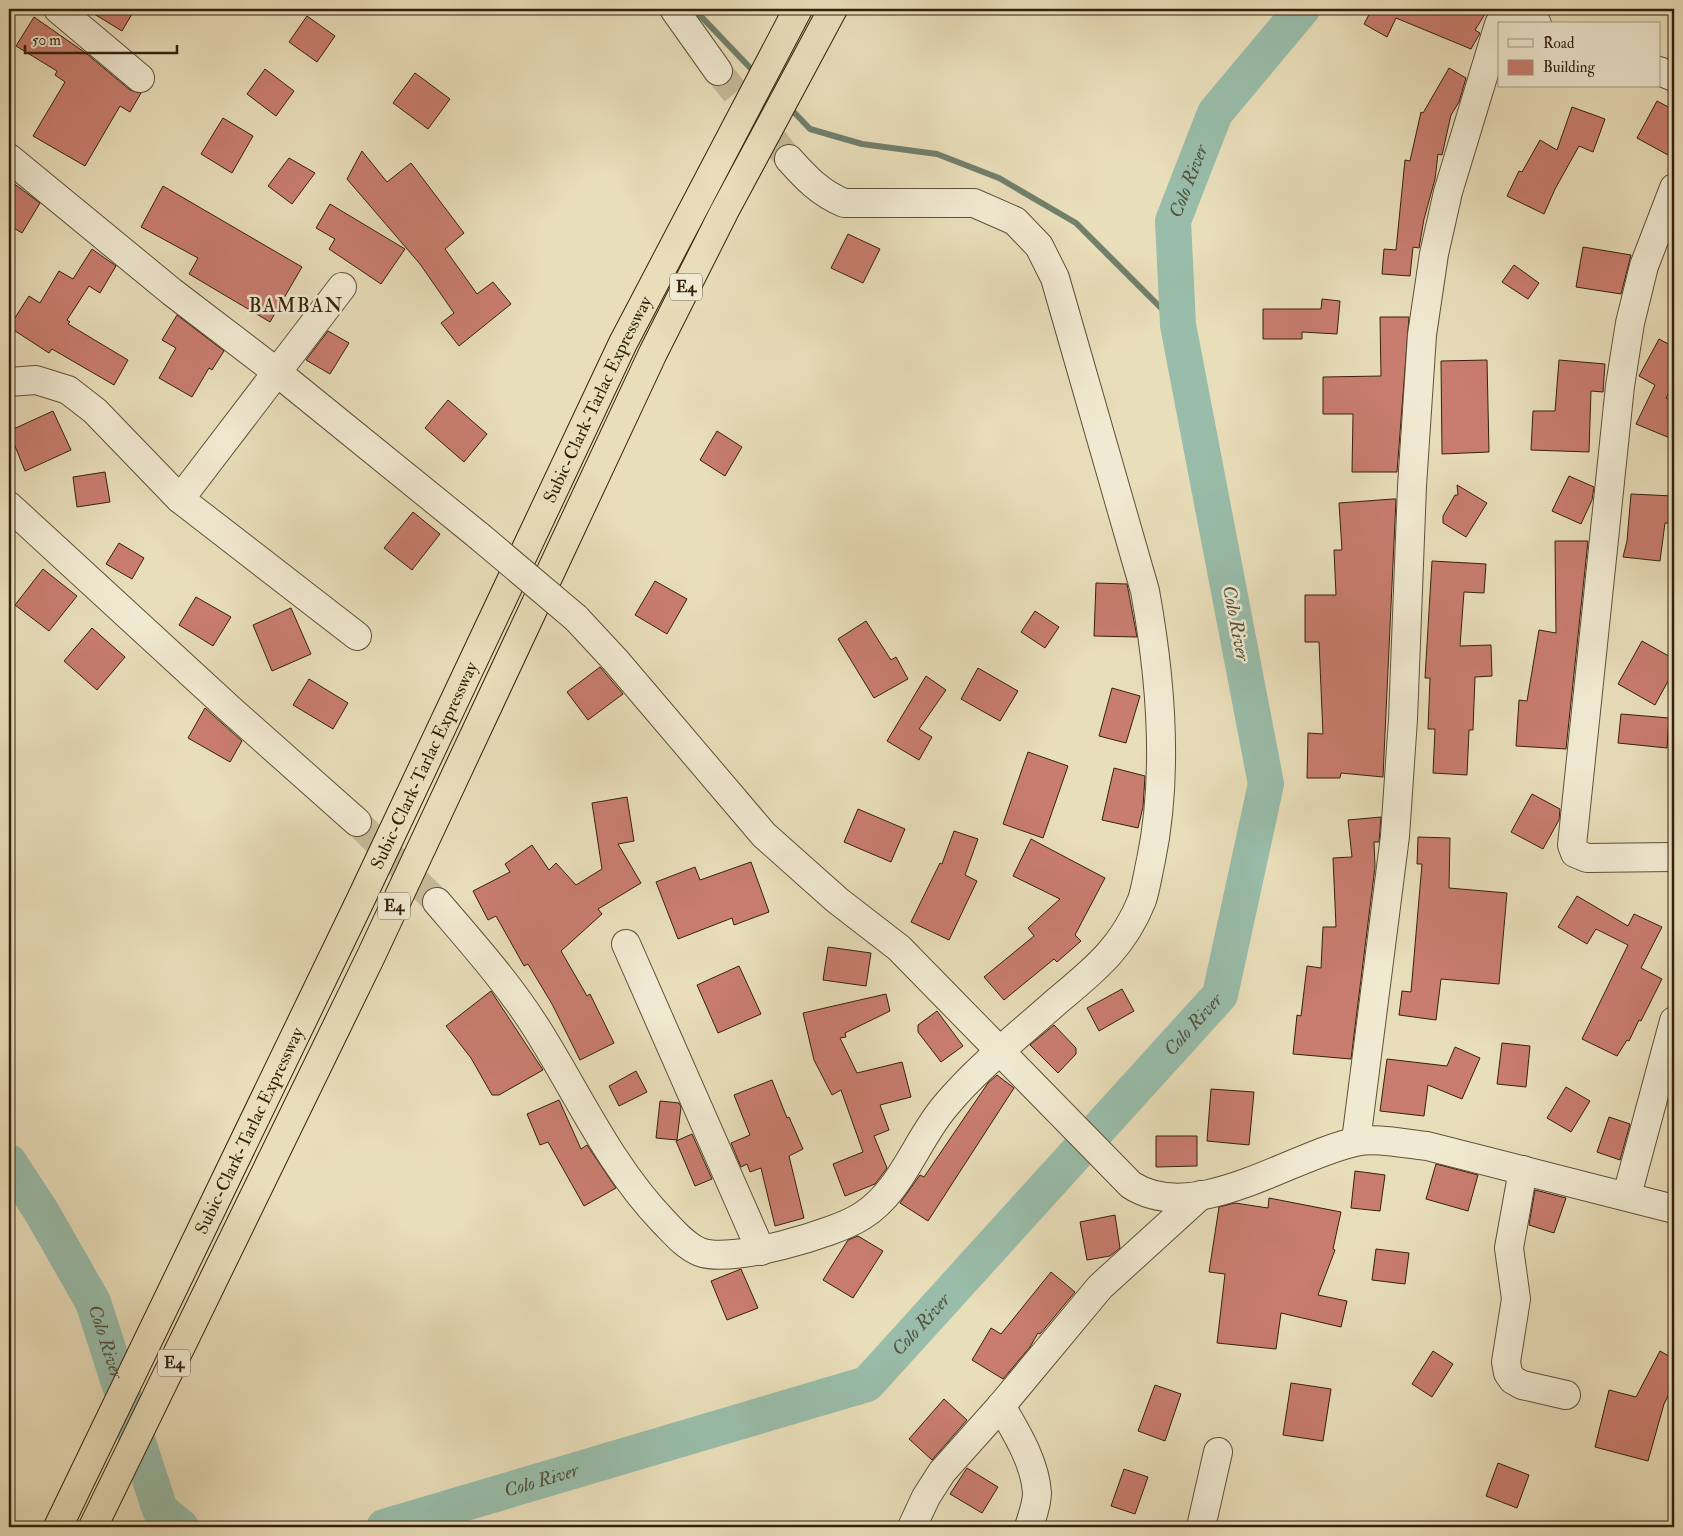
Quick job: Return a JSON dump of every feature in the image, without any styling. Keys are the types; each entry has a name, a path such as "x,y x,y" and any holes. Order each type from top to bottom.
{"highway":[{"name":"Subic-Clark-Tarlac Expressway","path":"58,1527 232,1170 623,343 798,9"},
{"name":"Subic-Clark-Tarlac Expressway","path":"94,1526 371,956 653,353 728,204 833,9"}],"street":[{"path":"58,9 140,78"},
{"path":"674,9 718,72"},
{"path":"1502,17 1527,22"},
{"path":"1356,1141 1395,836 1412,486 1422,335 1434,254 1448,192 1498,30"},
{"path":"1660,71 1674,77"},
{"path":"9,158 172,292 278,373 479,536 576,618 616,661 764,835 830,894 899,948 1130,1185 1144,1194 1158,1198 1201,1195 1244,1183 1356,1141 1427,1146 1674,1208"},
{"path":"437,902 513,993 538,1030 589,1118 649,1206 679,1238 700,1252 728,1255 761,1251 847,1225 876,1206 893,1187 924,1133 945,1106 973,1075 1105,961 1126,932 1143,898 1157,830 1160,768 1160,708 1153,634 1145,591 1055,278 1039,246 1014,221 974,203 844,203 826,196 789,159"},
{"path":"1674,188 1644,266 1630,323 1620,386 1572,845 1575,853 1587,858 1674,857"},
{"path":"180,499 342,288"},
{"path":"9,382 36,380 68,390 95,411 180,499 357,636"},
{"path":"9,506 232,712 357,822"},
{"path":"626,944 761,1251"},
{"path":"1627,1195 1674,1021"},
{"path":"1523,1170 1509,1248 1516,1299 1506,1362 1508,1373 1513,1380 1522,1385 1566,1395"},
{"path":"912,1527 926,1497 942,1472 1001,1406 1100,1287 1201,1195"},
{"path":"1001,1406 1026,1452 1033,1472 1037,1494 1029,1527"},
{"path":"1201,1527 1218,1452"}],"building":[{"path":"86,9 135,9 122,31"},
{"path":"1372,9 1488,9 1475,30 1480,33 1471,49 1396,18 1387,37 1364,24"},
{"path":"307,16 335,36 317,62 289,42"},
{"path":"34,17 87,54 130,90 141,93 130,112 120,106 85,166 33,136 65,82 55,75 57,71 16,46"},
{"path":"1449,68 1466,78 1459,102 1451,115 1442,155 1438,154 1435,179 1424,219 1419,248 1413,247 1410,276 1382,274 1384,249 1396,250 1405,160 1410,161 1421,112 1423,113"},
{"path":"265,69 294,91 276,116 247,94"},
{"path":"415,73 450,99 428,129 393,103"},
{"path":"1657,101 1674,110 1674,144 1668,155 1637,138"},
{"path":"1572,107 1605,119 1593,152 1579,146 1555,189 1544,214 1507,196 1519,171 1522,172 1540,140 1557,150"},
{"path":"223,118 253,136 232,173 201,154"},
{"path":"362,151 387,182 411,163 464,233 445,249 477,294 493,282 511,304 459,346 441,323 454,313 420,264 347,179"},
{"path":"289,158 315,173 292,204 268,186"},
{"path":"9,180 40,203 22,233 9,225"},
{"path":"163,186 302,267 270,322 189,274 198,258 141,227"},
{"path":"330,204 405,249 381,284 329,249 335,239 316,228"},
{"path":"848,234 880,249 863,283 831,268"},
{"path":"1583,247 1631,255 1621,294 1576,287"},
{"path":"92,249 116,266 100,293 89,286 67,320 70,322 68,324 128,360 114,385 52,349 49,353 9,327 29,296 40,303 59,271 73,279"},
{"path":"1514,265 1539,283 1528,299 1502,282"},
{"path":"1322,299 1340,301 1337,334 1302,332 1302,339 1263,339 1263,309 1321,309"},
{"path":"177,315 224,351 212,370 209,368 192,397 159,378 176,348 162,340"},
{"path":"1380,317 1409,317 1397,472 1352,472 1353,414 1323,414 1323,377 1381,376"},
{"path":"328,331 349,343 330,374 306,360"},
{"path":"1659,339 1674,347 1674,383 1666,398 1674,402 1674,429 1670,438 1636,424 1655,385 1639,376"},
{"path":"1487,360 1489,452 1442,454 1441,361"},
{"path":"1559,360 1605,364 1603,392 1591,391 1589,452 1531,450 1533,411 1555,411"},
{"path":"448,400 487,434 464,462 425,428"},
{"path":"53,411 71,450 25,471 9,431"},
{"path":"717,431 742,447 725,476 700,460"},
{"path":"105,472 110,502 77,507 73,477"},
{"path":"1569,476 1594,487 1592,500 1581,524 1552,511"},
{"path":"1457,485 1487,503 1466,537 1443,523 1443,516 1455,495 1458,495"},
{"path":"1631,494 1673,496 1671,523 1665,523 1660,561 1623,557 1627,541"},
{"path":"1396,499 1383,777 1341,773 1340,778 1307,778 1308,733 1323,734 1319,642 1305,642 1305,595 1336,595 1334,550 1342,550 1339,503"},
{"path":"413,512 440,534 412,570 384,548"},
{"path":"1555,541 1588,541 1566,749 1516,746 1519,700 1527,701 1539,630 1556,633"},
{"path":"119,543 144,558 132,579 106,564"},
{"path":"1432,561 1486,564 1484,593 1464,592 1460,646 1491,645 1492,676 1475,677 1473,730 1469,730 1467,775 1433,773 1435,729 1428,729 1430,678 1425,678"},
{"path":"43,569 77,596 49,631 15,605"},
{"path":"655,581 687,599 667,634 635,615"},
{"path":"1096,583 1127,584 1137,637 1094,636"},
{"path":"196,597 231,617 213,646 179,625"},
{"path":"291,608 311,654 272,671 253,625"},
{"path":"1035,611 1059,627 1045,648 1021,632"},
{"path":"866,621 891,660 896,657 908,679 874,698 838,639"},
{"path":"92,628 125,657 97,690 64,661"},
{"path":"1642,641 1674,659 1674,670 1655,705 1618,684"},
{"path":"600,667 623,694 588,720 567,692"},
{"path":"978,668 1018,691 1000,721 961,699"},
{"path":"926,676 946,690 919,729 932,737 919,760 887,741"},
{"path":"309,679 348,703 333,729 293,705"},
{"path":"1112,688 1140,696 1126,743 1099,736"},
{"path":"205,708 242,741 230,762 188,738"},
{"path":"1621,714 1669,718 1667,748 1618,743"},
{"path":"1028,752 1068,766 1043,838 1003,824"},
{"path":"1114,768 1145,776 1143,807 1138,828 1102,820"},
{"path":"1532,794 1560,809 1559,820 1543,849 1511,832"},
{"path":"627,797 634,841 618,844 641,883 598,909 602,914 561,951 587,996 590,994 614,1043 580,1060 552,1004 528,964 524,966 496,916 488,920 473,891 510,872 505,864 532,845 549,870 556,863 576,885 602,869 592,803"},
{"path":"858,809 905,829 891,862 844,842"},
{"path":"1381,817 1379,842 1374,842 1375,867 1351,1059 1293,1054 1297,1015 1301,1016 1307,966 1321,968 1323,927 1336,927 1333,858 1352,857 1348,820"},
{"path":"954,831 978,839 965,875 977,881 949,940 911,922 940,863 942,864"},
{"path":"1418,837 1450,838 1449,888 1507,893 1499,984 1441,979 1436,1020 1399,1015 1402,991 1411,992 1422,864 1417,864"},
{"path":"1031,839 1105,878 1075,935 1081,941 1057,962 1054,959 1004,1000 984,977 1034,936 1028,928 1060,899 1013,876"},
{"path":"751,862 769,912 734,925 732,918 678,939 656,882 695,867 700,880"},
{"path":"1577,896 1628,926 1634,914 1662,927 1641,968 1662,979 1641,1021 1639,1020 1629,1041 1627,1040 1617,1056 1582,1039 1628,945 1596,929 1587,944 1558,927"},
{"path":"828,947 871,953 866,986 823,980"},
{"path":"739,966 761,1014 718,1033 697,985"},
{"path":"1122,989 1134,1011 1099,1031 1087,1008"},
{"path":"491,991 543,1070 499,1095 492,1095 471,1058 446,1026"},
{"path":"886,994 890,1011 845,1033 846,1037 840,1038 857,1073 902,1062 911,1097 880,1105 889,1130 874,1136 887,1168 875,1184 845,1196 833,1164 863,1152 841,1090 832,1095 814,1060 803,1013"},
{"path":"937,1011 963,1046 941,1062 918,1032 918,1025"},
{"path":"1054,1025 1076,1048 1076,1054 1058,1073 1030,1045"},
{"path":"1502,1043 1530,1046 1526,1087 1497,1084"},
{"path":"1455,1047 1480,1058 1462,1099 1428,1085 1424,1116 1380,1111 1387,1059 1447,1066"},
{"path":"636,1071 647,1092 619,1106 609,1086"},
{"path":"997,1075 1014,1088 928,1221 900,1203 920,1175 924,1177 988,1083"},
{"path":"772,1080 787,1118 789,1117 803,1149 789,1156 804,1218 775,1226 761,1168 750,1172 747,1164 741,1167 731,1143 750,1135 734,1095"},
{"path":"1566,1087 1590,1101 1571,1132 1547,1118"},
{"path":"1211,1089 1254,1092 1249,1145 1207,1141"},
{"path":"559,1100 581,1149 587,1145 616,1188 584,1206 548,1142 540,1145 527,1114"},
{"path":"660,1101 679,1103 681,1107 677,1140 656,1138"},
{"path":"1609,1117 1630,1124 1620,1160 1597,1152"},
{"path":"692,1134 712,1179 695,1186 676,1141"},
{"path":"1156,1136 1197,1136 1197,1166 1156,1167"},
{"path":"1436,1164 1478,1175 1468,1211 1426,1199"},
{"path":"1355,1171 1385,1175 1380,1211 1351,1208"},
{"path":"1535,1190 1566,1198 1554,1233 1529,1225"},
{"path":"1269,1198 1341,1212 1333,1249 1335,1250 1318,1295 1347,1301 1341,1327 1281,1313 1276,1349 1217,1343 1225,1274 1209,1272 1219,1207 1235,1203 1268,1208"},
{"path":"1115,1215 1120,1248 1110,1256 1087,1260 1080,1222"},
{"path":"858,1236 883,1251 853,1298 823,1280 848,1240"},
{"path":"1376,1249 1409,1253 1405,1284 1372,1280"},
{"path":"741,1269 758,1308 727,1320 711,1281"},
{"path":"1051,1272 1075,1292 1040,1334 1038,1333 1030,1347 1003,1379 972,1360 991,1328 1001,1334"},
{"path":"1433,1351 1453,1364 1432,1397 1412,1384"},
{"path":"1660,1351 1674,1359 1674,1384 1664,1404 1648,1461 1595,1447 1609,1390 1636,1397"},
{"path":"1291,1383 1331,1389 1323,1441 1283,1435"},
{"path":"1155,1385 1181,1394 1165,1441 1138,1431"},
{"path":"944,1399 967,1420 932,1460 909,1439"},
{"path":"1498,1463 1529,1475 1517,1508 1486,1496"},
{"path":"967,1468 998,1487 982,1513 950,1494"},
{"path":"1124,1469 1148,1477 1135,1514 1111,1506"}],"waterway":[{"path":"694,9 757,75"},
{"name":"Colo River","path":"384,1527 867,1384 1220,995 1266,784 1178,325 1173,221 1215,113 1302,9"},
{"path":"789,107 810,129 862,144 937,154 999,178 1076,223 1178,325"},
{"name":"Colo River","path":"9,1162 41,1211 93,1302 160,1510 181,1527"}],"tunnel":[{"path":"718,71 789,159"},
{"path":"357,822 437,902"}],"district":[{"name":"BAMBAN","path":"296,305"}]}
